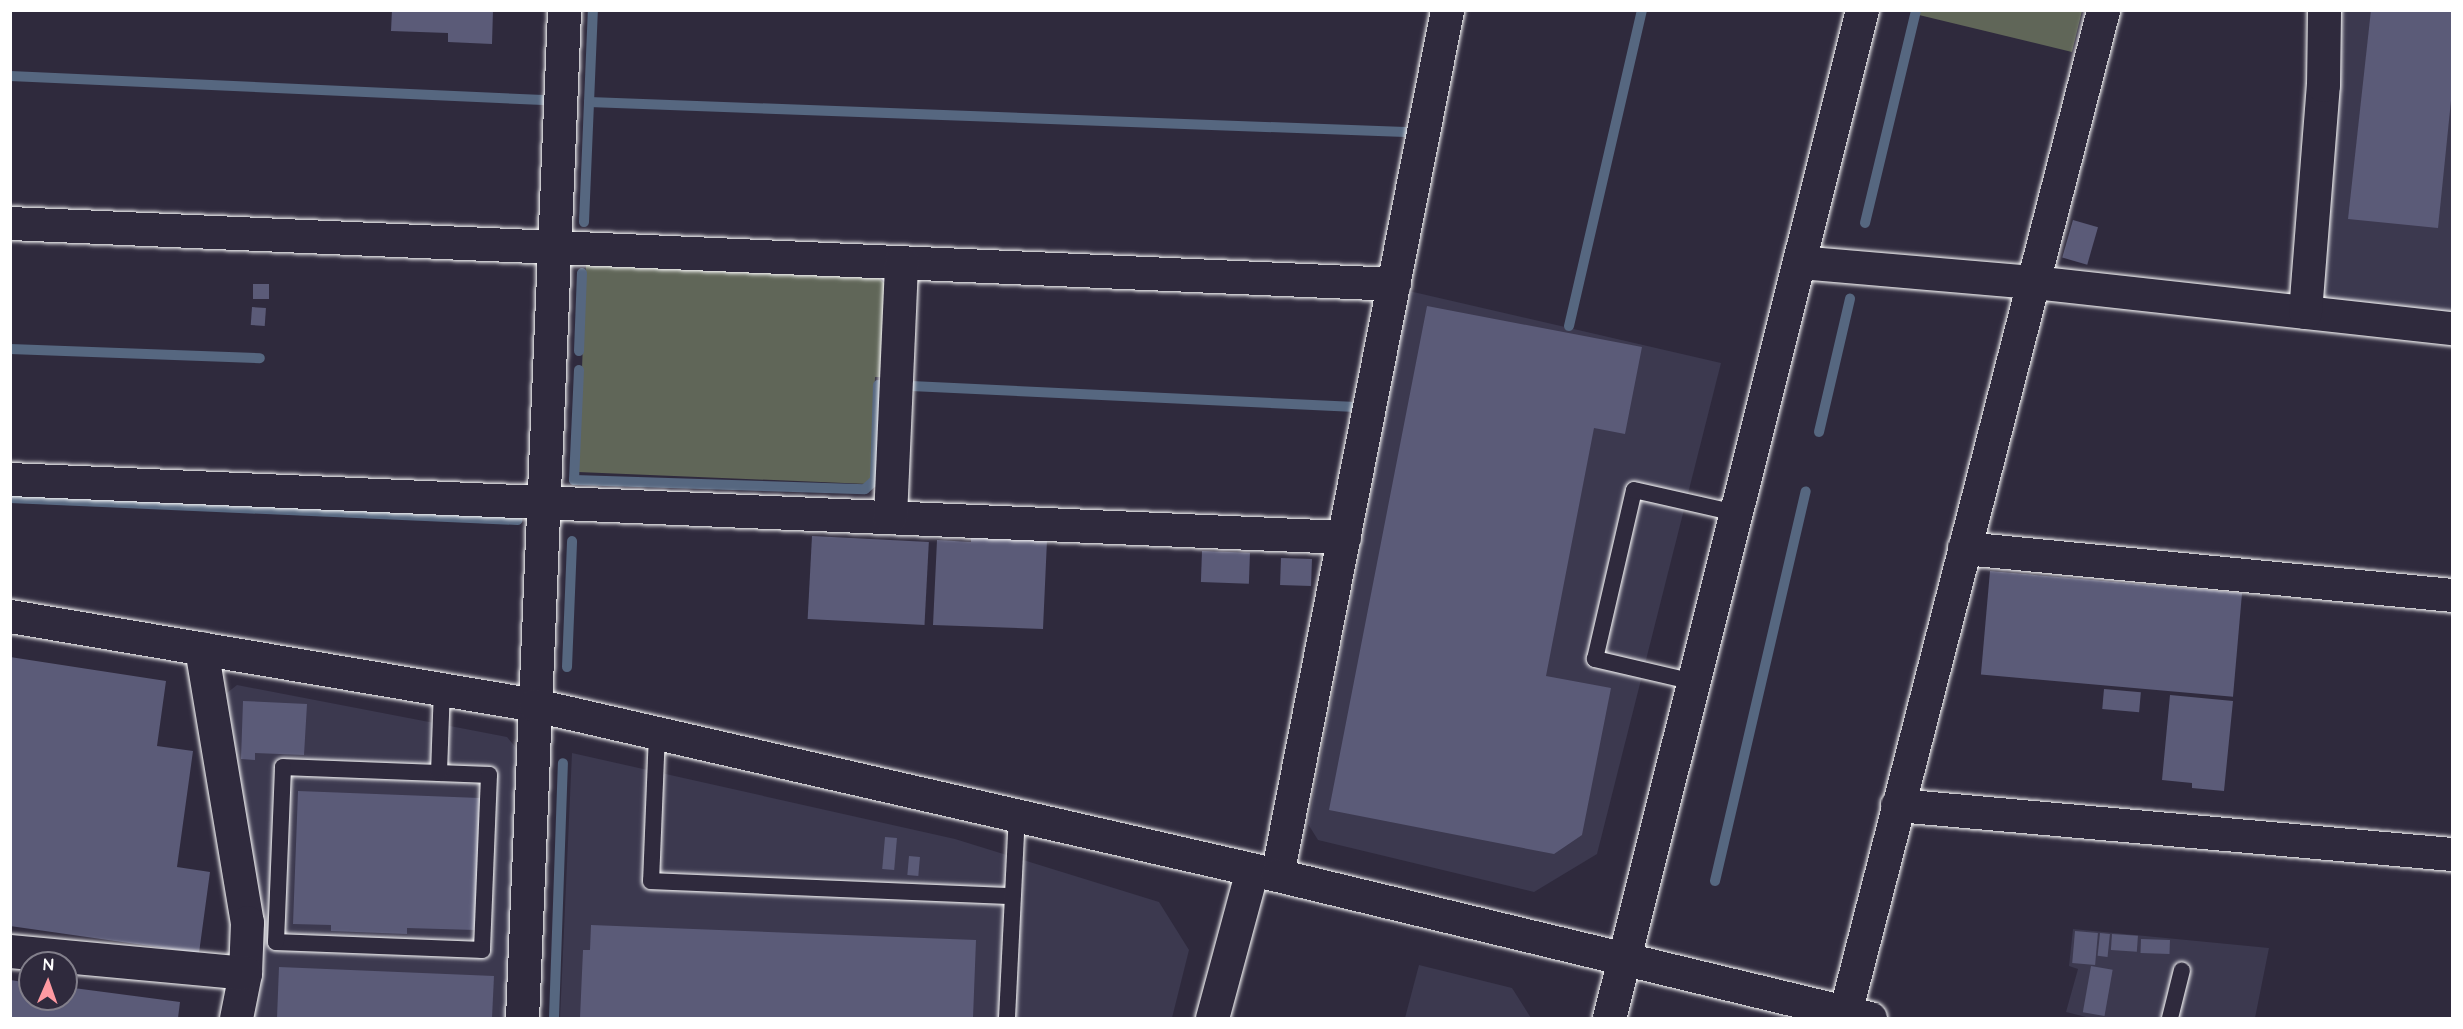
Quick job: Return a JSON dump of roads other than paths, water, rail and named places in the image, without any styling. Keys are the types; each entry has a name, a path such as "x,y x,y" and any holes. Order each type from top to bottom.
{"street":[{"path":"522,1018 564,10"},
{"path":"1212,1018 1264,872 1344,537 1447,10"},
{"path":"1609,1018 1862,10"},
{"path":"10,616 535,705 1264,872 1858,1016 1898,805 2103,10"},
{"path":"2305,312 2323,85 2324,10"},
{"path":"10,223 1394,284"},
{"path":"890,517 900,262"},
{"path":"1799,262 2033,282 2452,328"},
{"path":"10,479 1344,537"},
{"path":"1964,548 2452,595"},
{"path":"201,648 247,922 245,973 236,1018"},
{"path":"1898,805 2452,854"},
{"path":"10,951 245,973"}],"lane":[{"path":"1694,682 1595,659 1634,490 1736,513"},
{"path":"439,773 442,689"},
{"path":"657,733 651,882 1012,896"},
{"path":"283,767 439,773 489,775 482,950 276,942 283,767"},
{"path":"1007,1018 1017,815"},
{"path":"2170,1018 2182,970"}],"waterway":[{"path":"584,222 593,10"},
{"path":"1569,326 1642,10"},
{"path":"1865,223 1916,10"},
{"path":"10,76 543,100"},
{"path":"589,102 1405,132"},
{"path":"579,351 582,273"},
{"path":"1819,432 1850,299"},
{"path":"10,349 260,358"},
{"path":"579,370 574,480 865,489 875,480 878,385"},
{"path":"911,386 1350,407"},
{"path":"1715,881 1806,491"},
{"path":"10,498 518,520"},
{"path":"567,667 572,541"},
{"path":"554,1018 563,763"}]}
